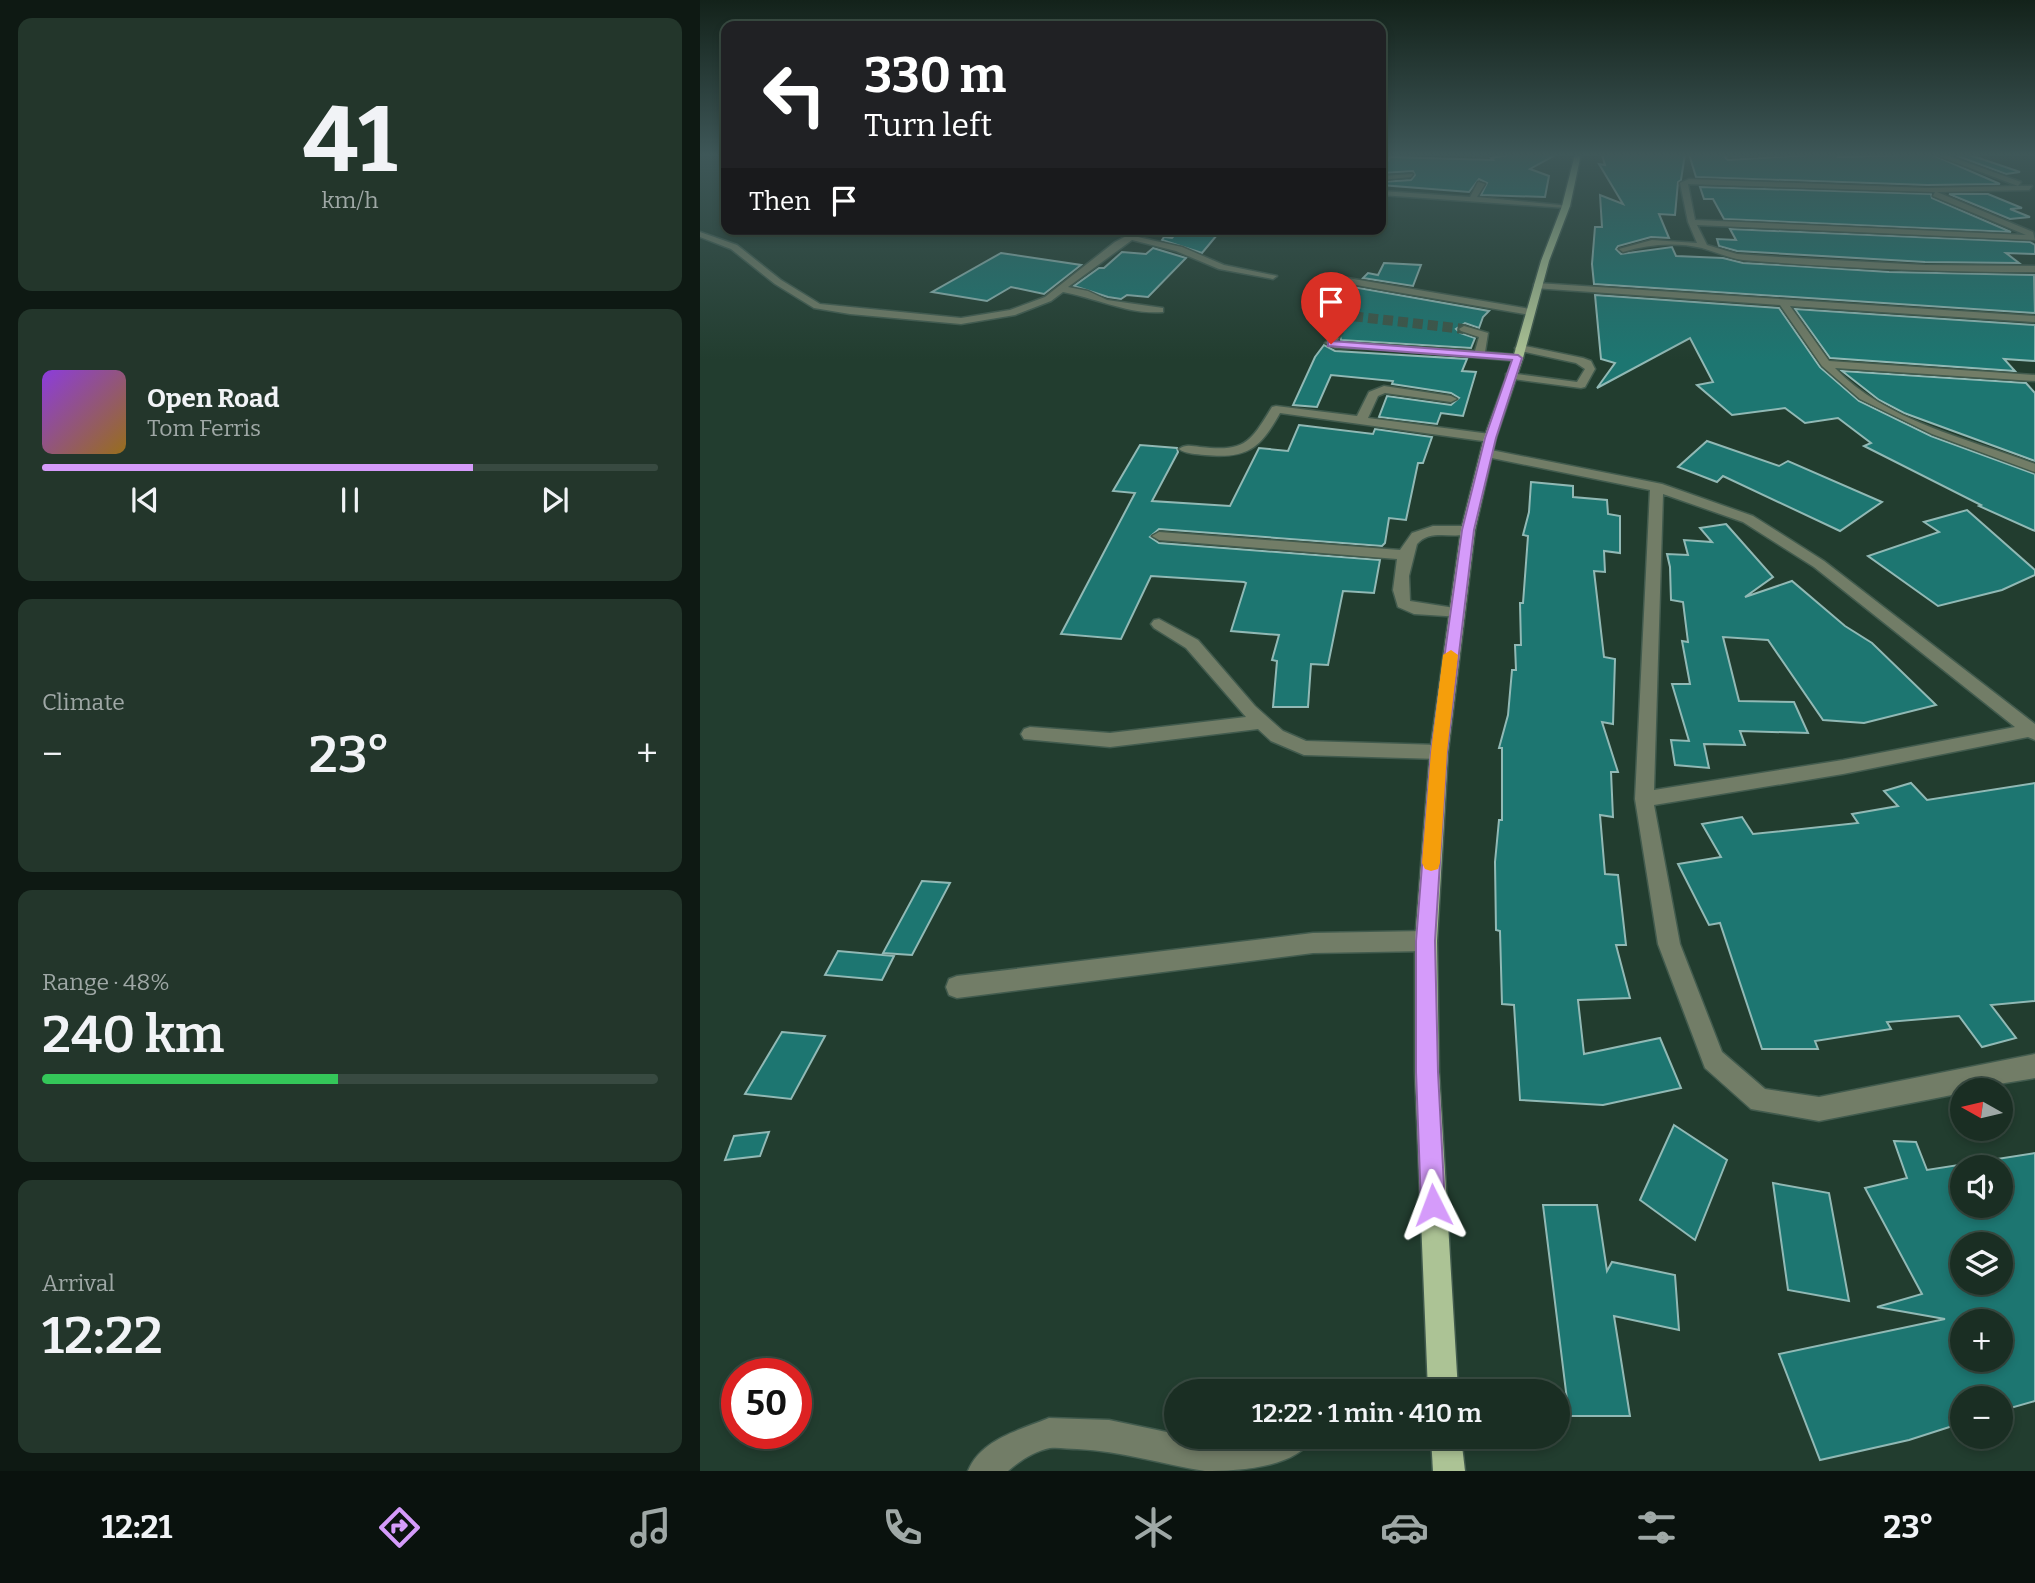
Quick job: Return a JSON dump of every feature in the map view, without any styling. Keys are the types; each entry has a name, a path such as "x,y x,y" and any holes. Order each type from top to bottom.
{"main road":[{"path":"1440,1379 1427,1072 1426,941 1439,752 1468,530 1488,445 1519,353 1537,286 1560,223"},
{"path":"1447,1449 1449,1471"}],"street":[{"path":"1692,223 1703,246"},
{"path":"1707,223 2035,237"},
{"path":"2002,223 2035,237"},
{"path":"700,234 734,247 806,300 838,310 961,321 1012,313 1048,299 1134,235"},
{"path":"1130,237 1179,249 1222,267 1273,276"},
{"path":"1623,249 1646,242 1703,246 1732,256 1817,262 1932,269 2035,269"},
{"path":"1324,277 1530,313"},
{"path":"1537,286 2035,318"},
{"path":"1062,289 1085,293 1105,302 1160,310"},
{"path":"1783,302 1826,364 1846,384 1901,415 2035,468"},
{"path":"1464,329 1484,335 1480,354"},
{"path":"1334,338 1330,343 1335,345 1480,354 1519,353 1579,360 1587,363 1590,369 1581,384 1576,385 1510,376"},
{"path":"1826,364 2035,377"},
{"path":"1360,422 1373,394 1384,389 1451,399"},
{"path":"1185,449 1226,452 1247,448 1254,443 1276,409 1488,445 1657,487 1748,519 1819,564 2034,732"},
{"path":"1657,487 1644,799 1669,944 1713,1060 1760,1100 1819,1109 2035,1066"},
{"path":"1456,613 1414,609 1403,604 1399,594 1404,555 1410,541 1422,531 1468,530"},
{"path":"1159,536 1404,555"},
{"path":"1159,624 1192,644 1261,722 1277,736 1304,748 1439,752"},
{"path":"1030,734 1110,740 1261,722"},
{"path":"1644,799 1843,767 2034,732"},
{"path":"957,987 1078,974 1258,948 1312,943 1426,941"},
{"path":"984,1471 1008,1450 1049,1433 1109,1435 1164,1446"},
{"path":"1176,1449 1219,1458 1276,1449"}],"building":[{"path":"1602,223 1663,223 1669,238 1651,237 1618,246 1616,249 1621,254 1672,247 1676,256 1723,258 1743,263 1889,272 2034,275 2035,313 1594,284 1592,264 1595,227 1602,227"},
{"path":"1805,223 1989,223 2011,232"},
{"path":"1730,229 2030,242 2035,245 2035,254 2006,253 2019,263 1925,262 1737,251 1719,246 1717,239 1736,240"},
{"path":"1175,235 1217,235 1202,253 1162,240 1164,237 1172,238"},
{"path":"1153,248 1186,258 1148,297 1127,295 1121,299 1074,286 1099,268 1104,268 1122,252 1146,254"},
{"path":"1001,253 1081,265 1044,294 1011,287 987,301 932,292"},
{"path":"1384,263 1421,265 1413,286 1363,278 1368,273 1378,275"},
{"path":"1353,287 1489,311 1483,317 1479,328 1465,323 1456,329 1475,338 1471,348 1341,340 1340,336 1332,333 1351,306 1341,306"},
{"path":"1595,295 1779,308 1820,367 1859,401 1931,436 2035,474 2035,531 1979,506 1981,505 1864,446 1871,443 1838,418 1805,423 1785,408 1732,415 1697,385 1713,382 1690,338 1597,388 1615,363 1601,359"},
{"path":"1795,309 2035,325 2035,361 2004,359 2015,371 1830,358"},
{"path":"1324,345 1335,351 1467,359 1462,371 1476,372 1463,416 1441,413 1437,424 1379,417 1387,396 1451,405 1459,398 1451,393 1392,384 1393,381 1331,375 1317,407 1293,405 1315,357"},
{"path":"1842,371 2026,383 2035,393 2035,461 1904,413 1879,400"},
{"path":"1299,425 1373,434 1375,429 1432,437 1423,463 1418,463 1406,520 1389,518 1385,543 1382,546 1159,529 1150,537 1159,543 1380,560 1374,593 1343,591 1328,665 1311,664 1308,707 1273,707 1277,661 1272,660 1279,635 1231,631 1246,583 1244,582 1151,576 1121,639 1061,634 1135,493 1113,491 1140,445 1177,448 1178,452 1152,501 1230,506 1259,448 1288,451"},
{"path":"1707,441 1779,466 1788,461 1882,502 1840,531 1723,476 1717,482 1678,467"},
{"path":"1531,482 1573,486 1573,497 1607,500 1608,514 1620,516 1620,553 1604,551 1605,572 1594,571 1604,657 1615,659 1613,724 1602,722 1618,772 1611,772 1613,817 1600,815 1605,874 1618,875 1626,945 1616,945 1630,998 1578,1000 1584,1054 1660,1038 1681,1088 1603,1105 1520,1100 1514,1005 1502,1004 1500,931 1496,930 1495,862 1499,820 1502,820 1502,748 1499,748 1508,715 1512,670 1516,670 1515,645 1521,645 1520,603 1523,603 1528,536 1523,535 1529,512"},
{"path":"1967,510 2035,570 2035,575 2002,590 1938,606 1868,556 1939,532 1924,522"},
{"path":"1726,524 1773,577 1745,597 1792,581 1845,626 1872,643 1936,705 1864,723 1823,720 1768,640 1723,637 1739,701 1794,702 1808,733 1740,731 1745,745 1704,744 1709,768 1675,765 1671,740 1689,741 1672,684 1690,684 1682,641 1688,642 1683,602 1671,600 1667,554 1688,555 1684,540 1712,542 1700,528"},
{"path":"1911,783 1927,800 2035,783 2035,1001 1991,1005 2016,1038 1982,1047 1959,1016 1887,1022 1891,1029 1815,1041 1818,1049 1762,1049 1720,923 1709,925 1678,864 1721,857 1702,824 1742,817 1753,834 1858,823 1852,814 1898,806 1884,791"},
{"path":"922,881 950,883 912,955 883,953"},
{"path":"838,951 894,956 882,980 825,975"},
{"path":"782,1032 825,1036 791,1099 745,1094"},
{"path":"1674,1125 1727,1160 1695,1240 1640,1200"},
{"path":"769,1132 760,1156 725,1160 734,1136"},
{"path":"1894,1141 1916,1142 1927,1170 1950,1166 1950,1218 2013,1218 2013,1156 2035,1153 2035,1401 2013,1407 2013,1386 1950,1386 1950,1427 1909,1440 1820,1460 1779,1354 1945,1319 1877,1307 1922,1294 1865,1188 1907,1178"},
{"path":"1773,1183 1829,1193 1849,1301 1788,1290"},
{"path":"1543,1205 1597,1205 1607,1271 1612,1262 1675,1275 1679,1330 1614,1316 1630,1416 1570,1416 1570,1379 1564,1379"}],"tunnel":[{"path":"1334,338 1351,316 1464,329"}],"slow traffic":[{"path":"1431,863 1439,752 1451,655"}],"route":[{"path":"1331,344 1518,358 1490,438 1468,530 1439,752 1426,941 1427,1072 1433,1205"}]}
